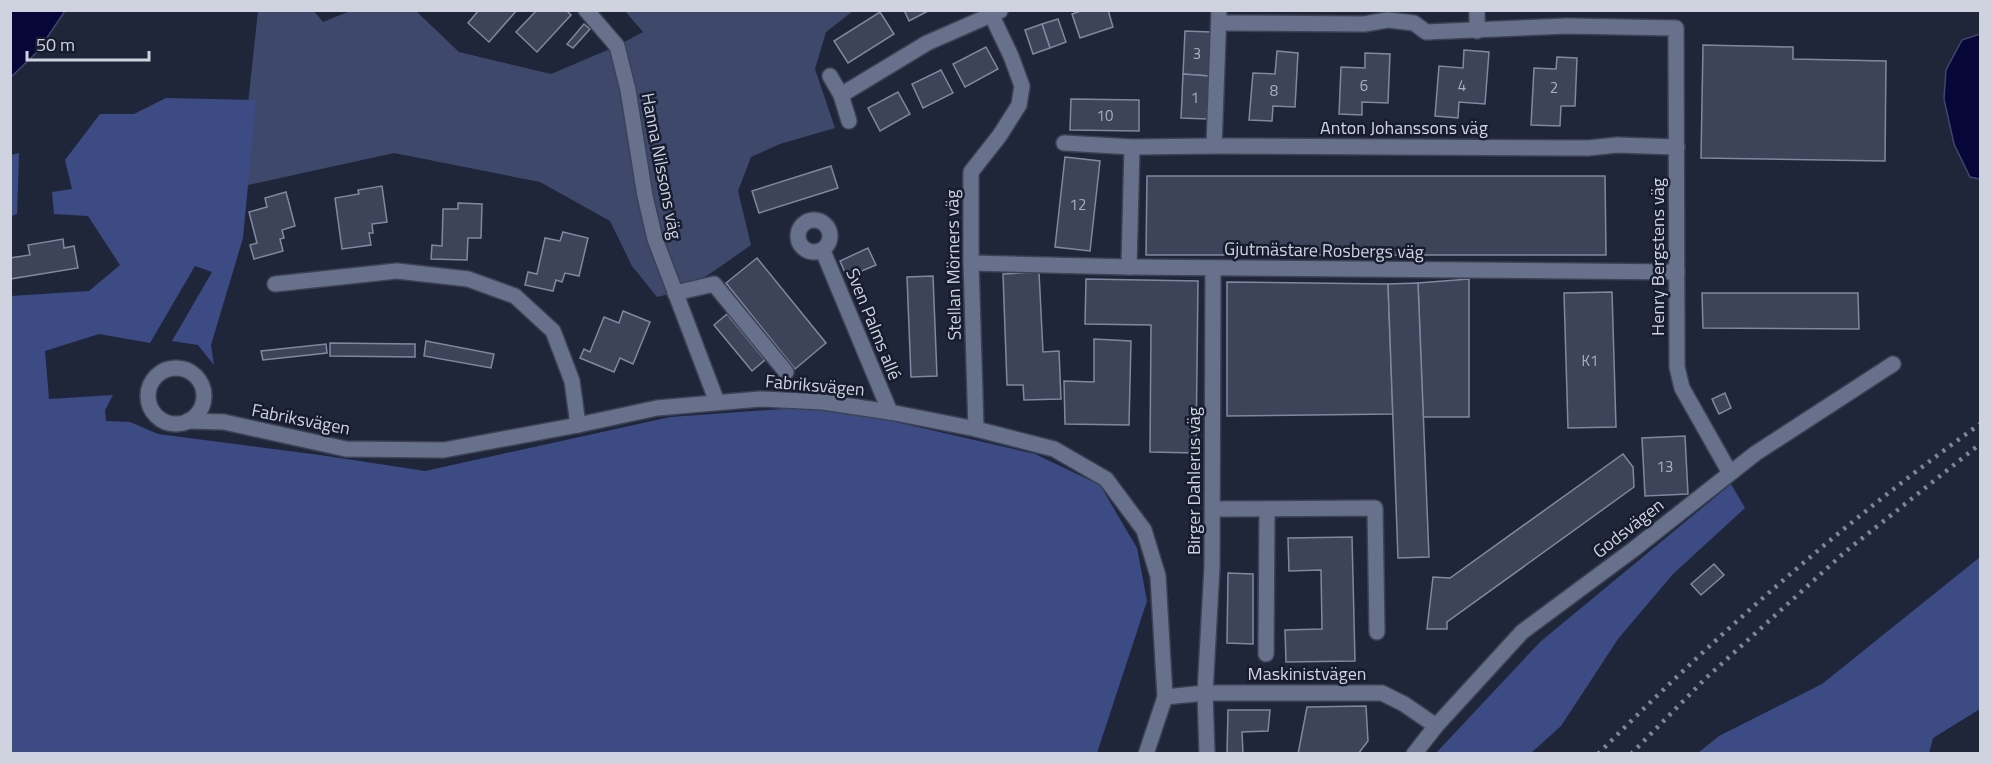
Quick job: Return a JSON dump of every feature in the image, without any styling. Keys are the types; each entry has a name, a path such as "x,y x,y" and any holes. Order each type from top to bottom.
{"street":[{"name":"Hanna Nilssons väg","path":"586,10 617,45 628,90 645,196 655,239 717,402"},
{"path":"1477,31 1478,10"},
{"path":"1214,146 1219,17 1365,24 1399,16 1426,32 1477,31 1567,26 1568,10"},
{"name":"Stellan Mörners väg","path":"841,95 927,43 995,13 1022,86 1019,105 1000,135 971,172 976,429"},
{"name":"Henry Bergstens väg","path":"1567,26 1676,28 1677,368 1682,388 1730,473"},
{"path":"830,76 841,95 849,121"},
{"name":"Anton Johanssons väg","path":"1064,144 1132,147 1576,148 1617,145 1677,147"},
{"path":"1130,267 1132,147"},
{"name":"Sven Palms allé","path":"823,250 890,412"},
{"name":"Gjutmästare Rosbergs väg","path":"971,263 1130,267 1677,272"},
{"name":"Birger Dahlerus väg","path":"1207,753 1205,693 1213,509 1213,268"},
{"path":"275,284 396,271 468,279 515,296 553,331 572,381 578,425"},
{"path":"675,293 714,284 786,372"},
{"name":"Godsvägen","path":"1414,753 1522,632 1634,549 1756,453 1893,364"},
{"name":"Fabriksvägen","path":"224,422 193,373 174,367 154,378 150,385 149,402 153,411 158,417 173,423 224,422 346,449 444,450 657,408 760,399 823,402 890,412 976,429 1054,449 1106,479 1144,530 1158,576 1165,697 1146,753"},
{"path":"188,421 202,408 204,392"},
{"path":"1266,654 1267,508"},
{"path":"1213,509 1375,508 1377,632"},
{"path":"1165,697 1205,693"},
{"name":"Maskinistvägen","path":"1205,693 1382,693 1404,704 1436,726"}],"shaded area":[{"path":"11,10 65,11 38,51 11,77"},
{"path":"258,11 314,11 323,22 350,11 416,11 459,52 551,74 617,46 643,32 625,11 853,11 826,32 815,69 835,128 780,144 751,157 738,191 751,245 694,283 657,297 632,266 610,221 540,182 394,153 239,187"},
{"path":"1980,34 1980,179 1970,177 1954,144 1944,99 1946,70 1962,40"},
{"path":"166,98 256,100 243,238 211,345 214,365 198,345 172,341 212,272 195,266 150,343 99,334 45,351 49,399 113,395 105,410 106,421 130,422 158,434 425,471 670,417 826,406 1035,454 1100,485 1137,548 1147,601 1097,753 11,754 11,296 89,291 120,265 88,216 54,214 52,192 72,189 65,160 100,114 134,114"},
{"path":"19,153 17,214 11,216 11,155"},
{"path":"1731,484 1745,508 1673,574 1618,639 1561,726 1531,753 1436,753 1540,642"},
{"path":"1980,557 1980,709 1933,738 1929,753 1698,753 1719,736 1822,684"}],"building":[{"path":"479,10 517,10 489,42 468,23"},
{"path":"537,10 566,10 571,15 537,52 516,32"},
{"path":"904,10 930,10 909,21"},
{"path":"1083,10 1108,10 1113,27 1080,38 1072,14"},
{"path":"880,12 894,34 848,63 834,41"},
{"path":"1058,19 1066,42 1050,48 1042,24"},
{"path":"584,24 590,29 573,48 567,44"},
{"path":"1042,24 1050,48 1033,54 1025,30"},
{"path":"1185,31 1211,32 1209,76 1183,74"},
{"path":"1703,45 1793,47 1793,59 1886,61 1885,161 1701,158"},
{"path":"986,47 998,69 965,87 953,64"},
{"path":"1464,50 1489,52 1485,104 1459,102 1458,118 1435,116 1439,66 1463,68"},
{"path":"1277,51 1298,53 1295,107 1273,106 1272,121 1249,120 1253,73 1275,74"},
{"path":"1365,53 1390,54 1388,103 1362,102 1362,115 1339,114 1341,67 1365,68"},
{"path":"1557,57 1577,58 1575,106 1561,106 1560,126 1531,125 1534,68 1556,69"},
{"path":"941,70 953,93 923,108 912,84"},
{"path":"1183,74 1209,76 1207,119 1181,118"},
{"path":"898,92 910,114 880,131 868,108"},
{"path":"1071,99 1139,100 1139,131 1070,130"},
{"path":"1065,157 1100,161 1090,251 1055,247"},
{"path":"831,166 838,188 759,213 752,191"},
{"path":"1147,176 1605,176 1606,255 1146,255"},
{"path":"382,186 387,222 372,224 373,233 369,233 371,245 342,249 335,198 359,194 358,190"},
{"path":"286,192 295,226 282,230 284,238 280,239 283,251 254,259 250,245 257,243 249,212 267,207 265,198"},
{"path":"458,203 482,204 481,238 468,238 467,260 431,259 432,245 442,246 443,209 458,209"},
{"path":"563,232 588,238 579,276 565,273 562,282 556,280 553,291 525,285 528,272 537,274 545,238 560,241"},
{"path":"63,239 64,248 74,246 78,268 10,279 10,258 30,255 28,245"},
{"path":"868,248 876,265 847,277 840,261"},
{"path":"757,258 826,343 795,369 726,283"},
{"path":"1039,272 1043,352 1059,351 1061,399 1024,400 1023,385 1007,385 1003,274"},
{"path":"933,276 937,376 911,377 907,277"},
{"path":"1086,279 1198,281 1196,453 1150,452 1151,325 1085,324"},
{"path":"1469,279 1469,417 1423,417 1418,283"},
{"path":"1227,282 1388,284 1393,414 1227,416"},
{"path":"1418,283 1429,557 1398,558 1388,284"},
{"path":"1612,292 1616,427 1568,428 1564,293"},
{"path":"1702,293 1858,293 1859,329 1703,328"},
{"path":"623,311 650,322 633,364 620,358 614,372 580,358 584,349 590,352 604,317 619,323"},
{"path":"727,314 765,360 752,371 714,325"},
{"path":"1094,339 1131,341 1129,425 1065,424 1064,381 1094,382"},
{"path":"426,341 494,354 491,368 424,356"},
{"path":"330,343 415,344 415,357 330,356"},
{"path":"326,344 327,353 263,360 261,351"},
{"path":"1725,393 1731,408 1719,414 1712,399"},
{"path":"1685,436 1688,494 1645,496 1642,438"},
{"path":"1623,454 1633,467 1634,487 1447,622 1447,629 1427,629 1433,577 1450,578"},
{"path":"1352,537 1355,661 1286,662 1285,630 1322,629 1321,570 1289,571 1288,538"},
{"path":"1714,564 1724,575 1701,595 1691,584"},
{"path":"1228,573 1253,574 1253,644 1227,643"},
{"path":"1366,706 1368,741 1358,754 1298,754 1307,707"},
{"path":"1228,710 1270,710 1268,731 1242,732 1243,754 1227,754"}],"railway":[{"path":"1598,754 1643,709 1783,581 1880,500 1980,424"},
{"path":"1631,754 1706,678 1845,552 1980,444"}]}
